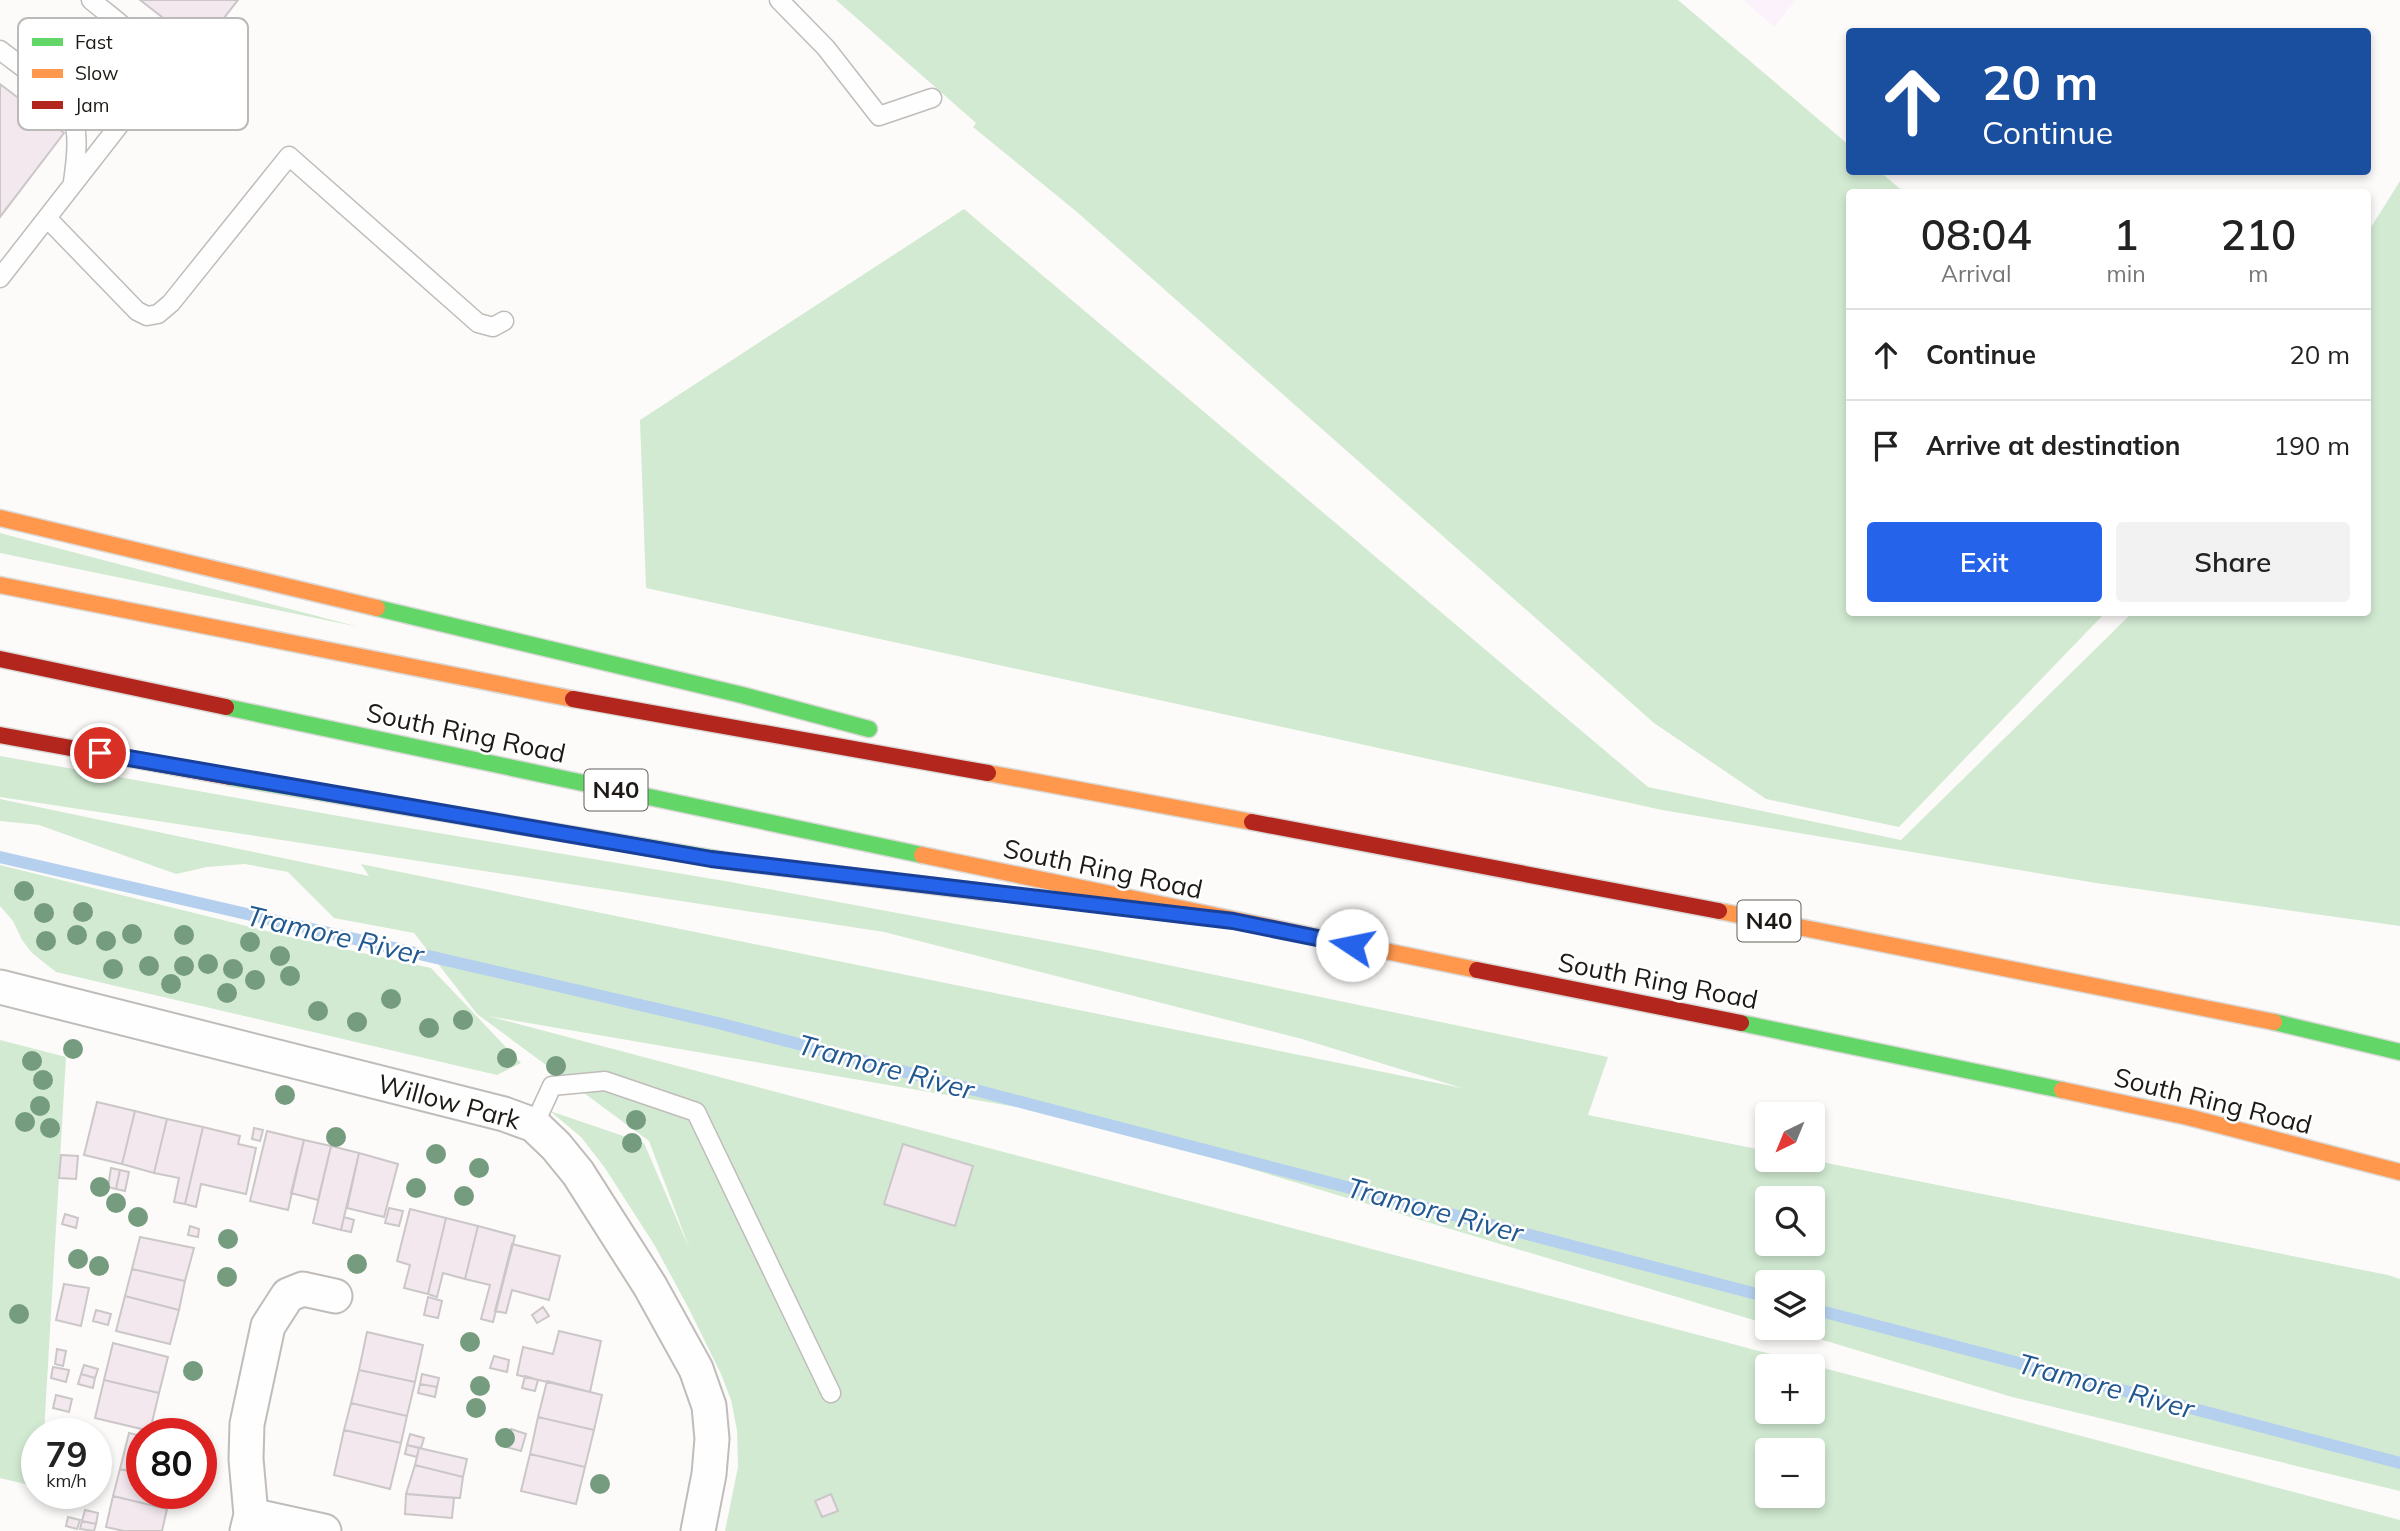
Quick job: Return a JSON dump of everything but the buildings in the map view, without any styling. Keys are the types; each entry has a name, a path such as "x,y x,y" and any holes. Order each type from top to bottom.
{"highway":[{"path":"0,518 742,695 886,733"},
{"name":"South Ring Road","path":"0,585 535,692 1136,800 1865,939 2321,1031 2400,1052"},
{"name":"South Ring Road","path":"0,659 1233,921 1766,1028 2188,1117 2400,1172"},
{"path":"0,735 342,797 711,859 1013,895"},
{"path":"952,751 1136,800"},
{"path":"1068,902 1233,921"}],"street":[{"name":"Willow Park","path":"0,987 503,1114 534,1125 578,1173 650,1286 696,1369 709,1406 712,1439 709,1474 698,1531"},
{"path":"324,1531 249,1523 247,1424 268,1326 288,1295 303,1289 335,1296"}],"lane":[{"path":"91,0 113,18"},
{"path":"779,0 826,48 879,116 932,98"},
{"path":"0,50 18,65"},
{"path":"73,182 77,155 76,130"},
{"path":"0,278 115,130"},
{"path":"47,218 137,311 147,316 158,314 171,303 289,156 478,323 493,327 504,321"},
{"path":"534,1125 552,1086 605,1081 696,1112 831,1394"}],"shaded area":[{"path":"1743,0 1796,0 1774,27"}],"green space":[{"path":"836,0 1678,0 1846,143 1846,175 1884,175 1900,189 1846,189 1846,616 2102,616 1899,827 1766,799 1654,723 1077,212 973,127 976,123"},
{"path":"2400,181 2400,926 2096,883 1662,810 646,588 640,420 964,209 1648,787 1901,840 2129,616 2371,616 2371,227"},
{"path":"0,533 359,627 0,553"},
{"path":"0,756 731,882 1091,949 1608,1057 1588,1115 1755,1149 1755,1172 1825,1172 1825,1163 2388,1275 2400,1279 2400,1491 2012,1397 1823,1340 1825,1340 1825,1270 1755,1270 1755,1320 1081,1118 488,1016 1770,1354 1755,1354 1755,1424 1825,1424 1825,1368 2400,1520 2400,1531 725,1531 738,1467 737,1430 731,1400 721,1374 655,1246 605,1168 581,1137 550,1111 644,1143 690,1250 649,1141 477,1014 414,933 334,918 288,872 245,864 207,867 176,874 39,825 0,821 0,799 369,876 361,864 1462,1088 1302,1039 884,932 0,797"},
{"path":"0,865 295,938 431,968 521,1063 497,1075 56,972 32,953 13,921 0,906"},
{"path":"0,1040 66,1057 45,1418 21,1418 21,1483 0,1478"}],"waterway":[{"name":"Tramore River","path":"0,857 718,1023 1755,1294"},
{"name":"Tramore River","path":"1825,1312 2400,1463"}],"traffic: fast":[{"path":"377,608 742,695 869,729"},
{"path":"226,707 922,855"},
{"path":"230,777 735,862"},
{"path":"2274,1022 2400,1052"},
{"path":"1741,1023 2062,1090"}],"traffic: slow":[{"path":"0,518 377,608"},
{"path":"0,585 573,699"},
{"path":"988,773 1252,822"},
{"path":"922,855 1477,970"},
{"path":"735,862 991,893"},
{"path":"1719,911 2274,1022"},
{"path":"2062,1090 2188,1117 2400,1172"}],"traffic: jam":[{"path":"0,659 226,707"},
{"path":"573,699 988,773"},
{"path":"0,735 230,777"},
{"path":"1252,822 1719,911"},
{"path":"1477,970 1741,1023"}],"route":[{"path":"100,753 711,859 1233,921 1352,945"}]}
